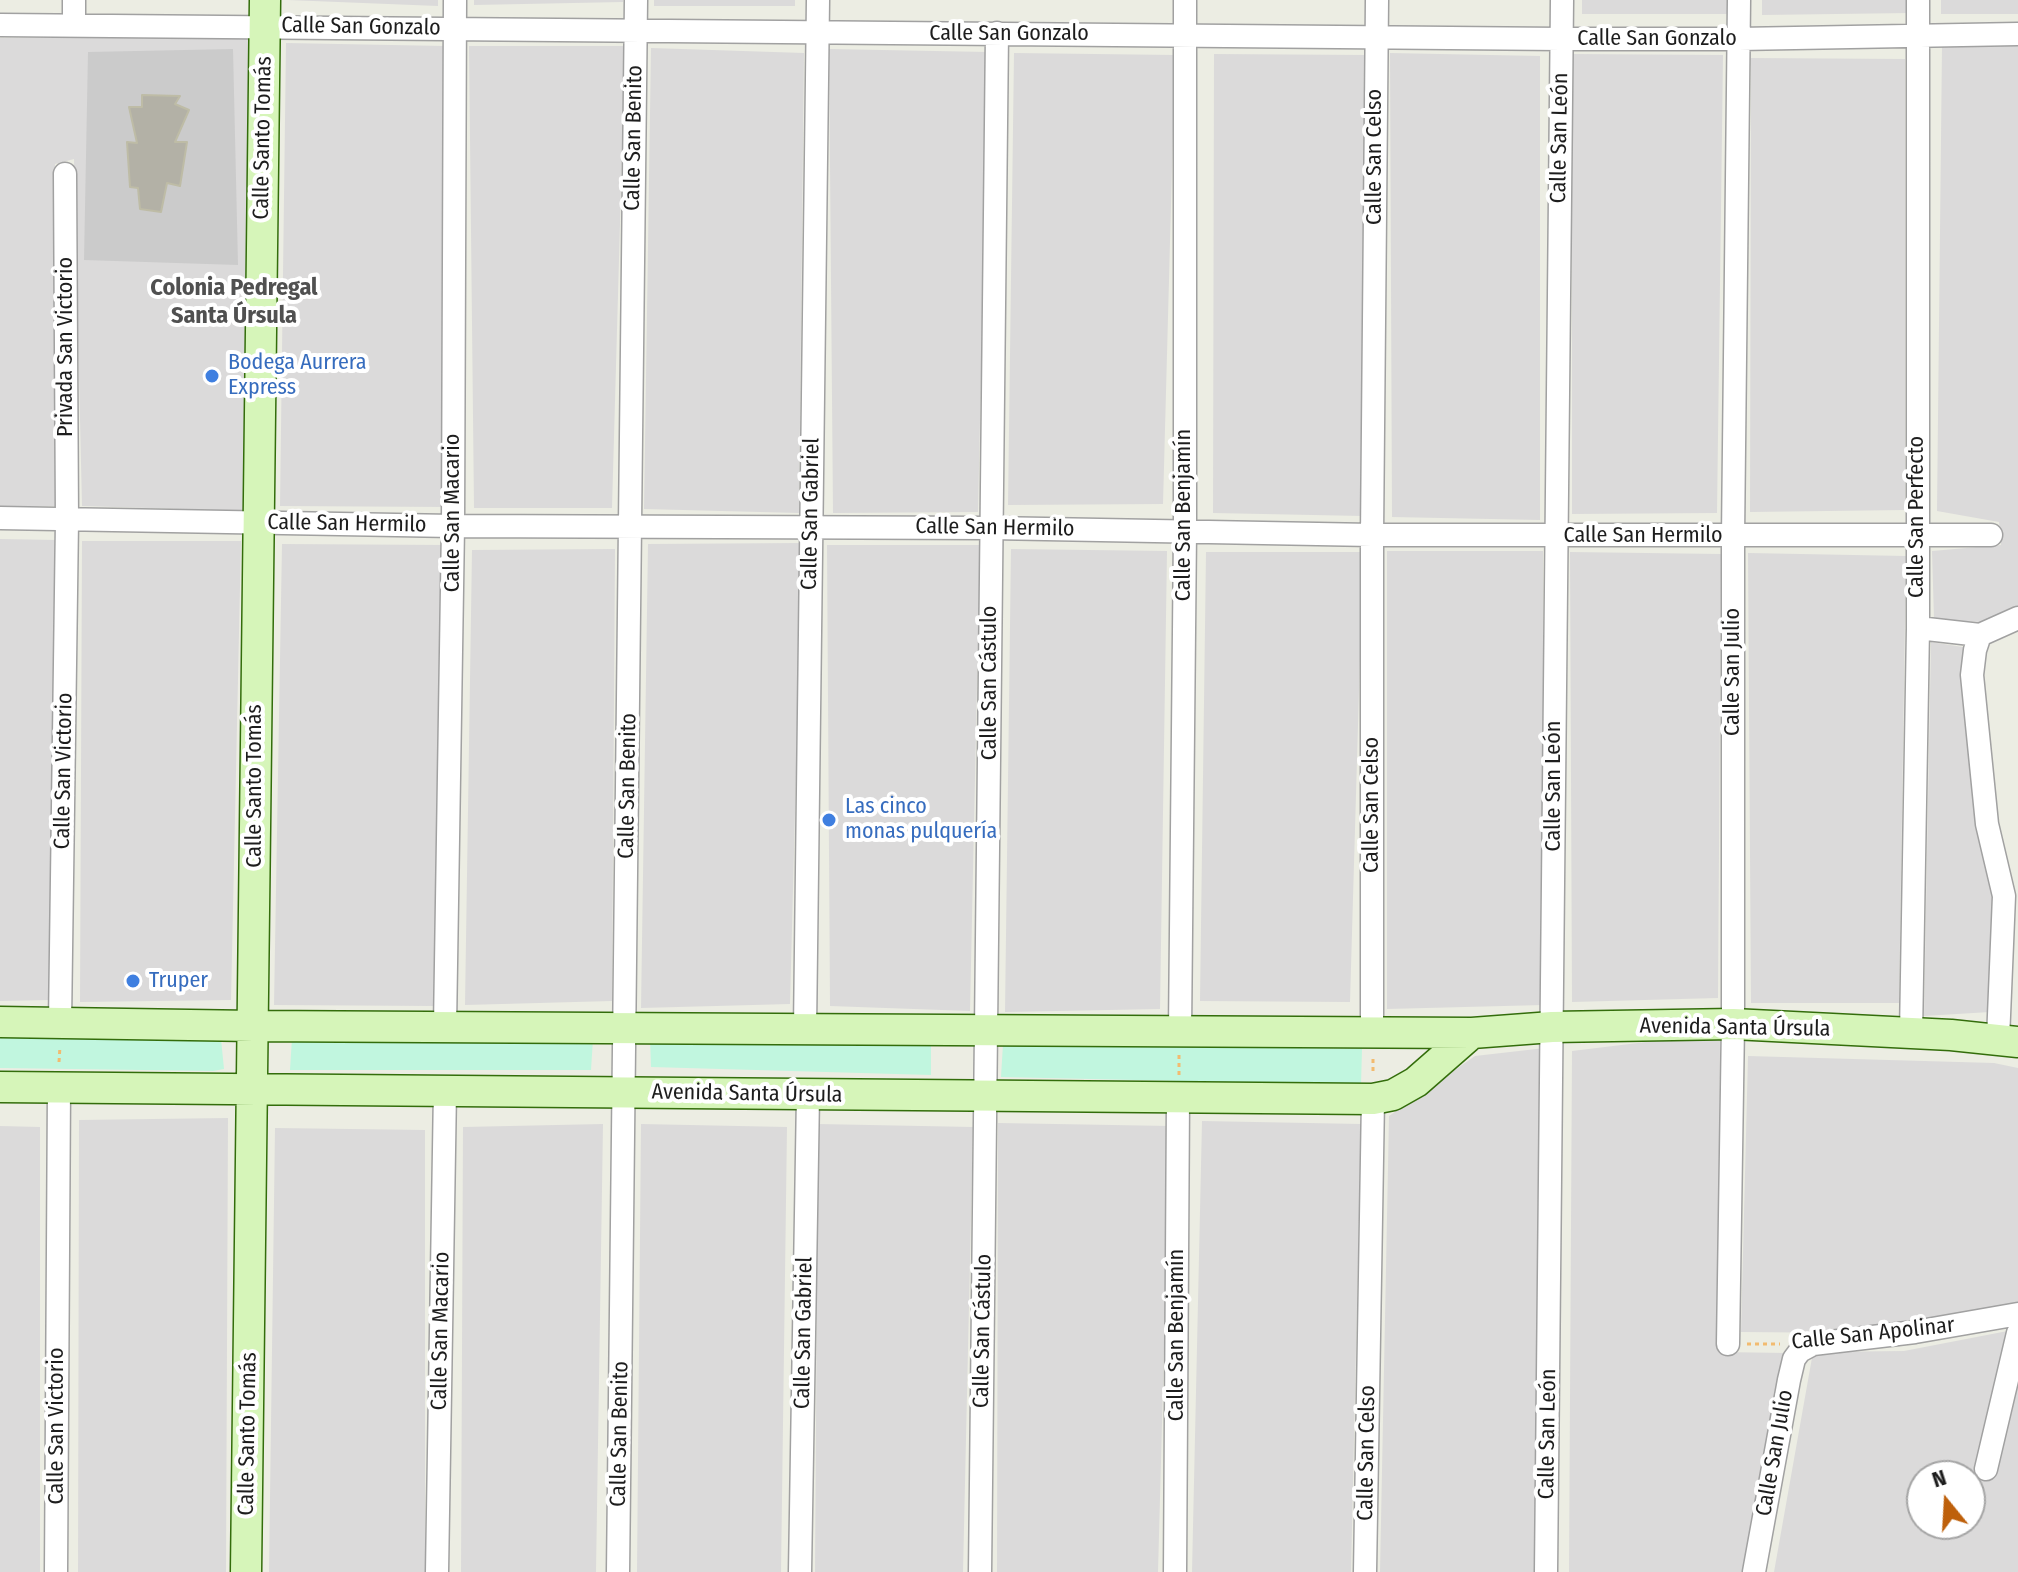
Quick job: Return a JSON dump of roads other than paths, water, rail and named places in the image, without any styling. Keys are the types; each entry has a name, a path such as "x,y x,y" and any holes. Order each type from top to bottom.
{"street":[{"path":"74,0 74,25"},
{"name":"Calle San Macario","path":"445,1026 453,526 455,0"},
{"name":"Calle San Benito","path":"618,1572 636,0"},
{"name":"Calle San Gabriel","path":"805,1028 818,0"},
{"name":"Calle San Benjamín","path":"1180,1031 1185,531 1185,0"},
{"name":"Calle San Celso","path":"1372,1031 1372,535 1377,0"},
{"name":"Calle San León","path":"1546,1572 1562,0"},
{"name":"Calle San Julio","path":"1728,1344 1739,0"},
{"name":"Calle San Perfecto","path":"1911,1034 1918,628 1918,0"},
{"name":"Calle San Gonzalo","path":"0,25 74,25 265,13 454,28 817,34 1561,39 2018,34"},
{"name":"Calle Santo Tomás","path":"246,1572 265,13"},
{"name":"Calle San Cástulo","path":"980,1572 997,33"},
{"name":"Privada San Victorio","path":"65,174 67,520"},
{"name":"Calle San Hermilo","path":"0,518 1372,535 1991,535"},
{"name":"Calle San Victorio","path":"60,1022 67,520"},
{"path":"1918,628 1980,635 2018,618"},
{"path":"1980,635 1972,675 1987,824 2009,868 2004,896 2008,1040"},
{"name":"Avenida Santa Úrsula","path":"0,1022 1472,1033 1552,1027 1733,1024 2008,1040"},
{"name":"Avenida Santa Úrsula","path":"0,1087 1373,1099 1393,1095 1416,1082 1472,1033"},
{"name":"Calle San Victorio","path":"56,1572 59,1088"},
{"name":"Calle San Macario","path":"437,1572 445,1090"},
{"name":"Calle San Gabriel","path":"800,1572 808,1095"},
{"name":"Calle San Benjamín","path":"1175,1572 1178,1099"},
{"name":"Calle San Celso","path":"1365,1572 1373,1099"},
{"name":"Calle San Apolinar","path":"1813,1344 1915,1332 2018,1314"},
{"path":"1986,1469 2018,1333"},
{"name":"Calle San Julio","path":"1754,1572 1794,1359 1800,1351 1813,1344"}],"place":[{"name":"Bodega Aurrera Express","path":"212,376"},
{"name":"Las cinco monas pulquería","path":"829,820"},
{"name":"Truper","path":"133,981"}],"district":[{"name":"Colonia Pedregal Santa Úrsula","path":"234,302"}]}
